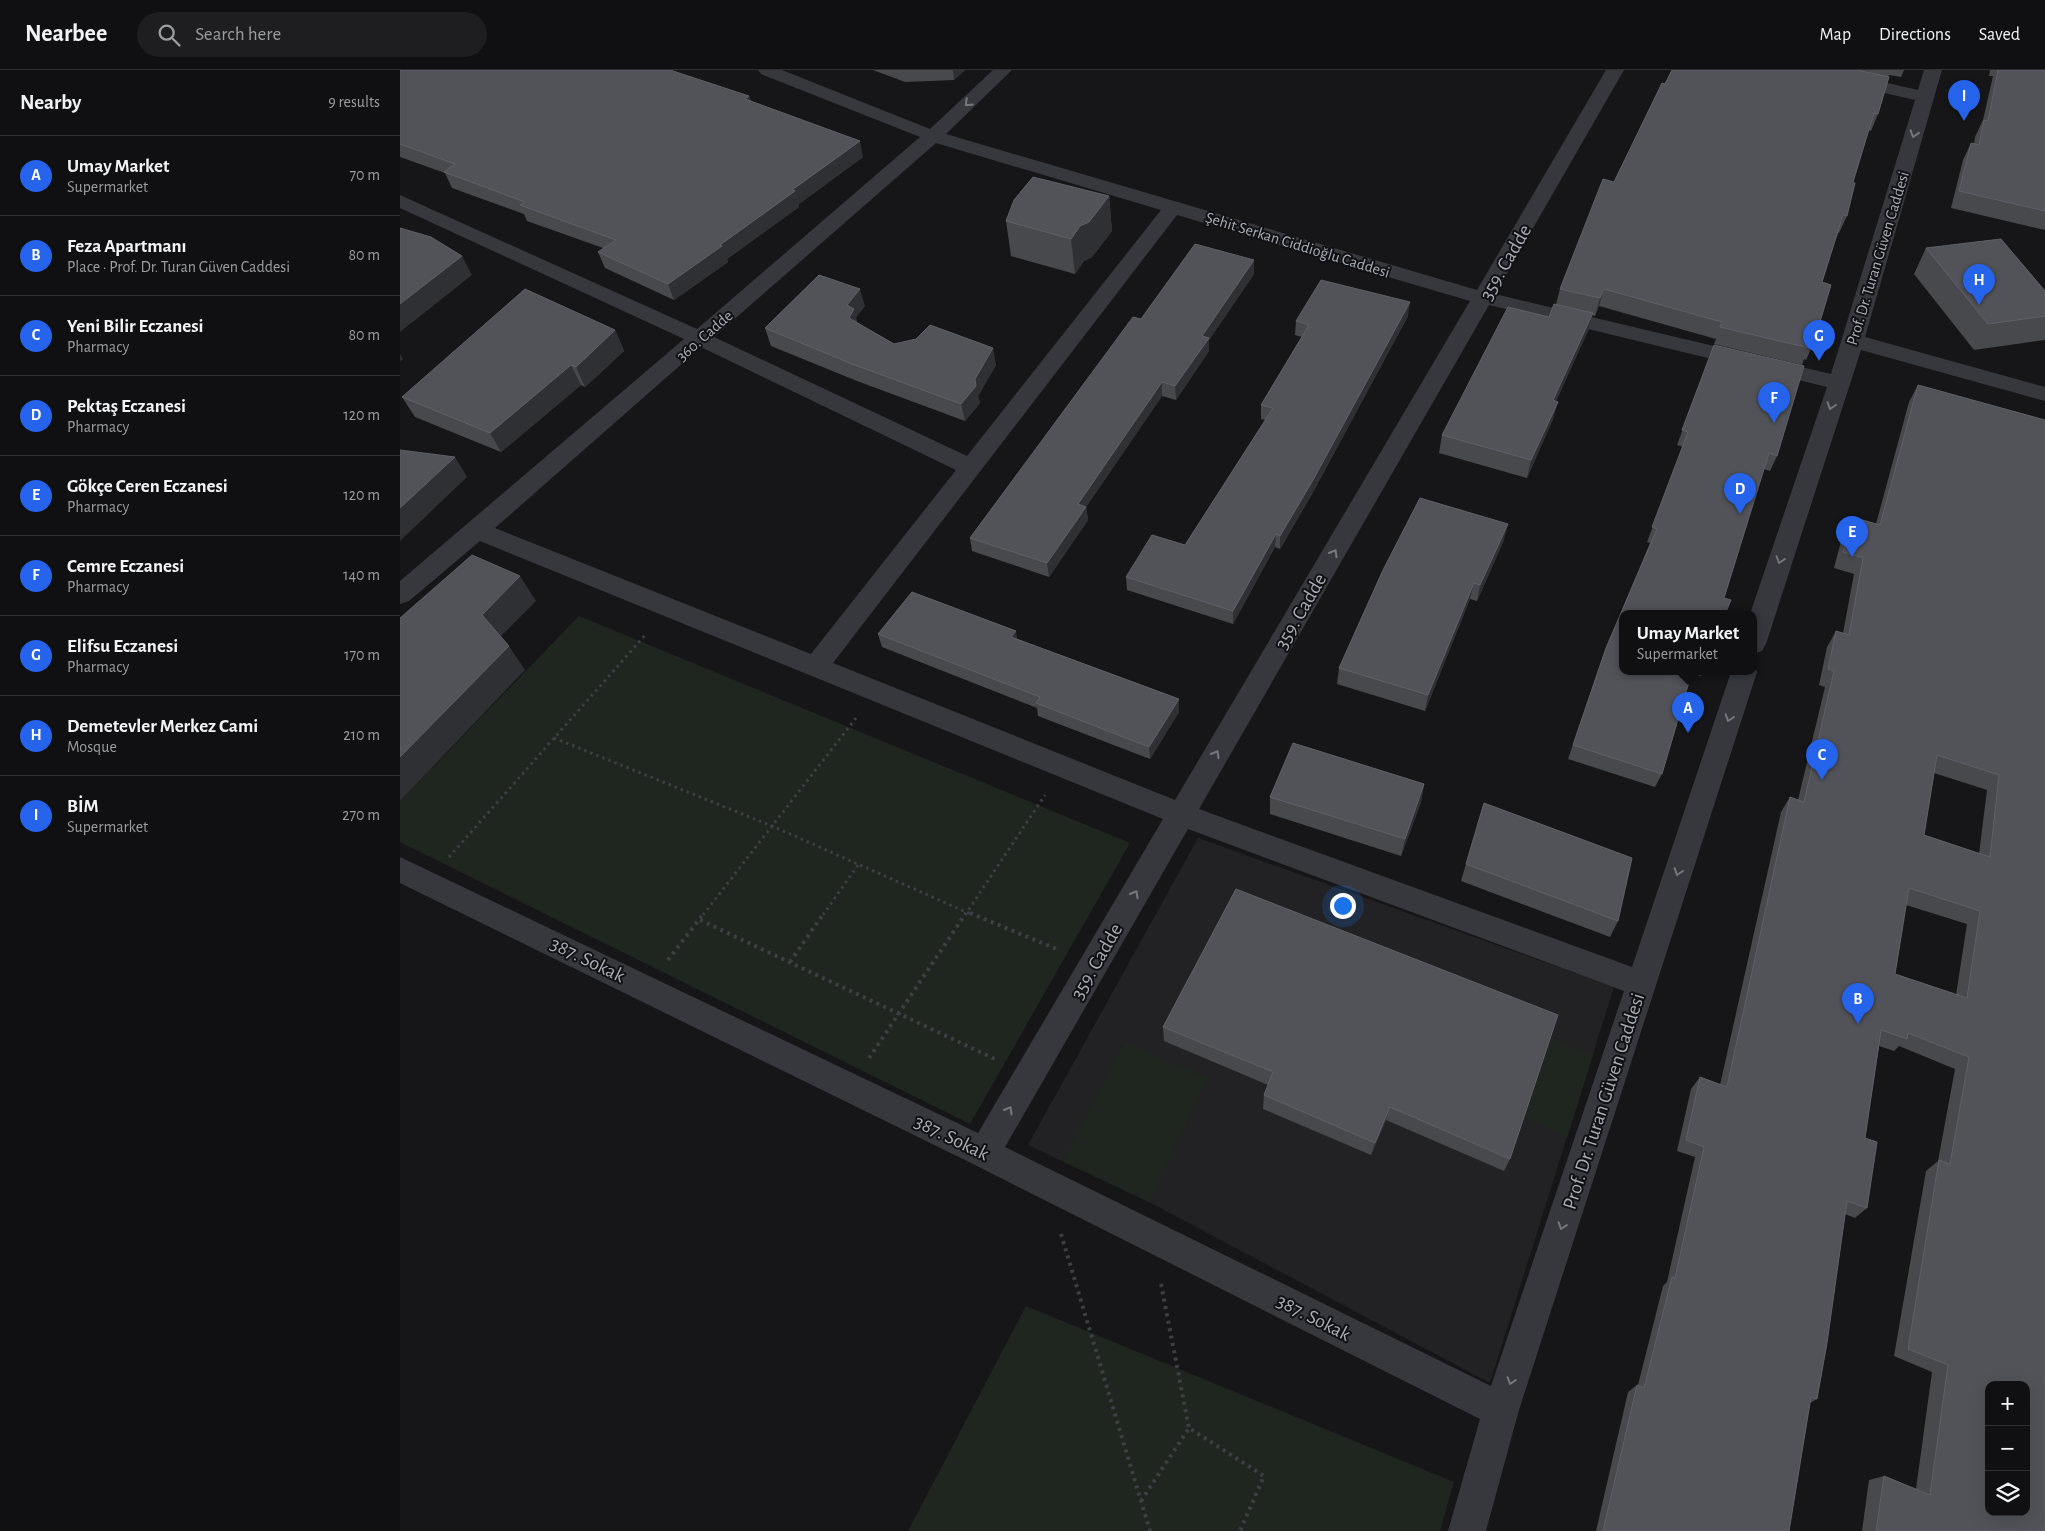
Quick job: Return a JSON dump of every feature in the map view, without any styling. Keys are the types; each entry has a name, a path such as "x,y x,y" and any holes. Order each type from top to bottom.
{"street":[{"name":"Şehit Serkan Ciddioğlu Caddesi","path":"767,70 933,136 1439,286 1839,383"},
{"name":"360. Cadde","path":"400,595 933,136 1003,70"},
{"name":"359. Cadde","path":"984,1152 1484,298 1615,70"},
{"path":"1807,70 1925,97"},
{"name":"Prof. Dr. Turan Güven Caddesi","path":"1757,632 1853,340 1933,70"},
{"path":"400,201 699,338 970,467"},
{"path":"815,667 1173,207"},
{"path":"1853,340 2045,394"},
{"path":"477,530 1181,814 1641,984"},
{"name":"Prof. Dr. Turan Güven Caddesi","path":"1467,1531 1501,1410 1743,675"},
{"name":"387. Sokak","path":"414,875 984,1152 1501,1410"}],"path":[{"path":"414,875 554,738 668,608"},
{"path":"647,988 876,692"},
{"path":"554,738 772,826 966,912 1094,964"},
{"path":"850,1087 1063,767"},
{"path":"790,962 858,865"},
{"path":"700,920 1030,1075"},
{"path":"1046,1183 1150,1531"},
{"path":"1141,1501 1189,1428 1152,1236"},
{"path":"1189,1428 1264,1476 1240,1531"}],"shaded area":[{"path":"579,616 1130,843 970,1124 400,842 400,801"},
{"path":"1198,838 1614,987 1490,1383 1149,1202 1028,1145"},
{"path":"1549,1036 1593,1055 1567,1138 1522,1116"},
{"path":"1125,1042 1208,1078 1149,1202 1062,1161"},
{"path":"1026,1306 1454,1482 1440,1531 908,1531"}],"building":[{"path":"400,70 670,70 749,96 745,99 860,141 720,245 722,246 668,284 598,252 616,240 520,205 525,202 444,172 455,164 400,144"},
{"path":"1672,70 1857,70 1889,77 1878,114 1874,113 1853,182 1855,183 1847,216 1843,215 1822,282 1831,285 1814,342 1811,342 1809,348 1720,327 1722,322 1604,289 1600,298 1560,289 1603,179 1614,182 1662,83 1665,84"},
{"path":"1998,70 2045,70 2045,211 1959,191 1971,143 1979,145 1984,120 1988,121"},
{"path":"1033,177 1109,196 1089,222 1080,226 1071,239 1006,221 1014,200"},
{"path":"400,228 431,237 462,256 400,304"},
{"path":"2001,239 2045,291 2045,316 1988,324 1926,248"},
{"path":"1195,244 1254,260 1202,336 1209,338 1175,386 1162,382 1078,504 1086,507 1047,563 970,538 1133,317 1141,319"},
{"path":"819,275 860,289 847,305 854,309 849,318 894,344 916,339 930,325 993,348 975,379 976,386 961,404 852,364 765,328"},
{"path":"1321,280 1410,302 1313,480 1280,536 1276,534 1233,611 1126,577 1152,535 1185,545 1273,408 1261,405 1309,325 1296,321"},
{"path":"525,289 615,330 576,367 571,365 490,433 402,397"},
{"path":"1554,304 1593,313 1553,400 1558,402 1531,460 1442,435 1508,307 1549,317"},
{"path":"1714,345 1804,366 1777,456 1769,453 1724,598 1731,600 1727,610 1622,610 1657,529 1652,527 1688,432 1682,430"},
{"path":"1918,385 2045,420 2045,1531 1876,1531 1884,1476 1930,1495 1948,1365 1908,1349 1939,1160 1950,1164 1969,1057 1908,1033 1907,1039 1881,1030 1865,1138 1877,1142 1867,1208 1847,1201 1827,1343 1817,1399 1811,1397 1789,1531 1603,1531 1637,1385 1644,1388 1672,1277 1675,1278 1704,1147 1686,1140 1700,1077 1727,1087 1790,797 1804,802 1834,671 1828,669 1836,631 1849,635 1863,558 1843,552 1852,517 1880,525","holes":["1937,755 1999,775 1990,857 1924,835","1909,888 1980,911 1967,998 1895,974"]},
{"path":"400,450 455,457 400,508"},
{"path":"1420,498 1508,524 1480,585 1474,583 1428,695 1339,668 1383,570"},
{"path":"472,555 520,576 482,615 509,646 400,757 400,618"},
{"path":"912,592 1016,631 1011,637 1179,699 1149,747 1036,703 1040,697 878,634"},
{"path":"1619,618 1619,675 1691,675 1662,774 1573,745 1606,648"},
{"path":"1293,743 1424,784 1405,839 1270,797"},
{"path":"1484,803 1632,858 1618,921 1466,864"},
{"path":"1236,889 1558,1015 1510,1159 1390,1107 1375,1143 1264,1095 1273,1072 1163,1027"}],"place":[{"name":"BİM","path":"1964,121"},
{"name":"Demetevler Merkez Cami","path":"1979,305"},
{"name":"Elifsu Eczanesi","path":"1819,361"},
{"name":"Cemre Eczanesi","path":"1774,423"},
{"name":"Pektaş Eczanesi","path":"1740,514"},
{"name":"Gökçe Ceren Eczanesi","path":"1852,557"},
{"name":"Umay Market","path":"1688,733"},
{"name":"Yeni Bilir Eczanesi","path":"1822,780"},
{"name":"Feza Apartmanı","path":"1858,1024"}]}
